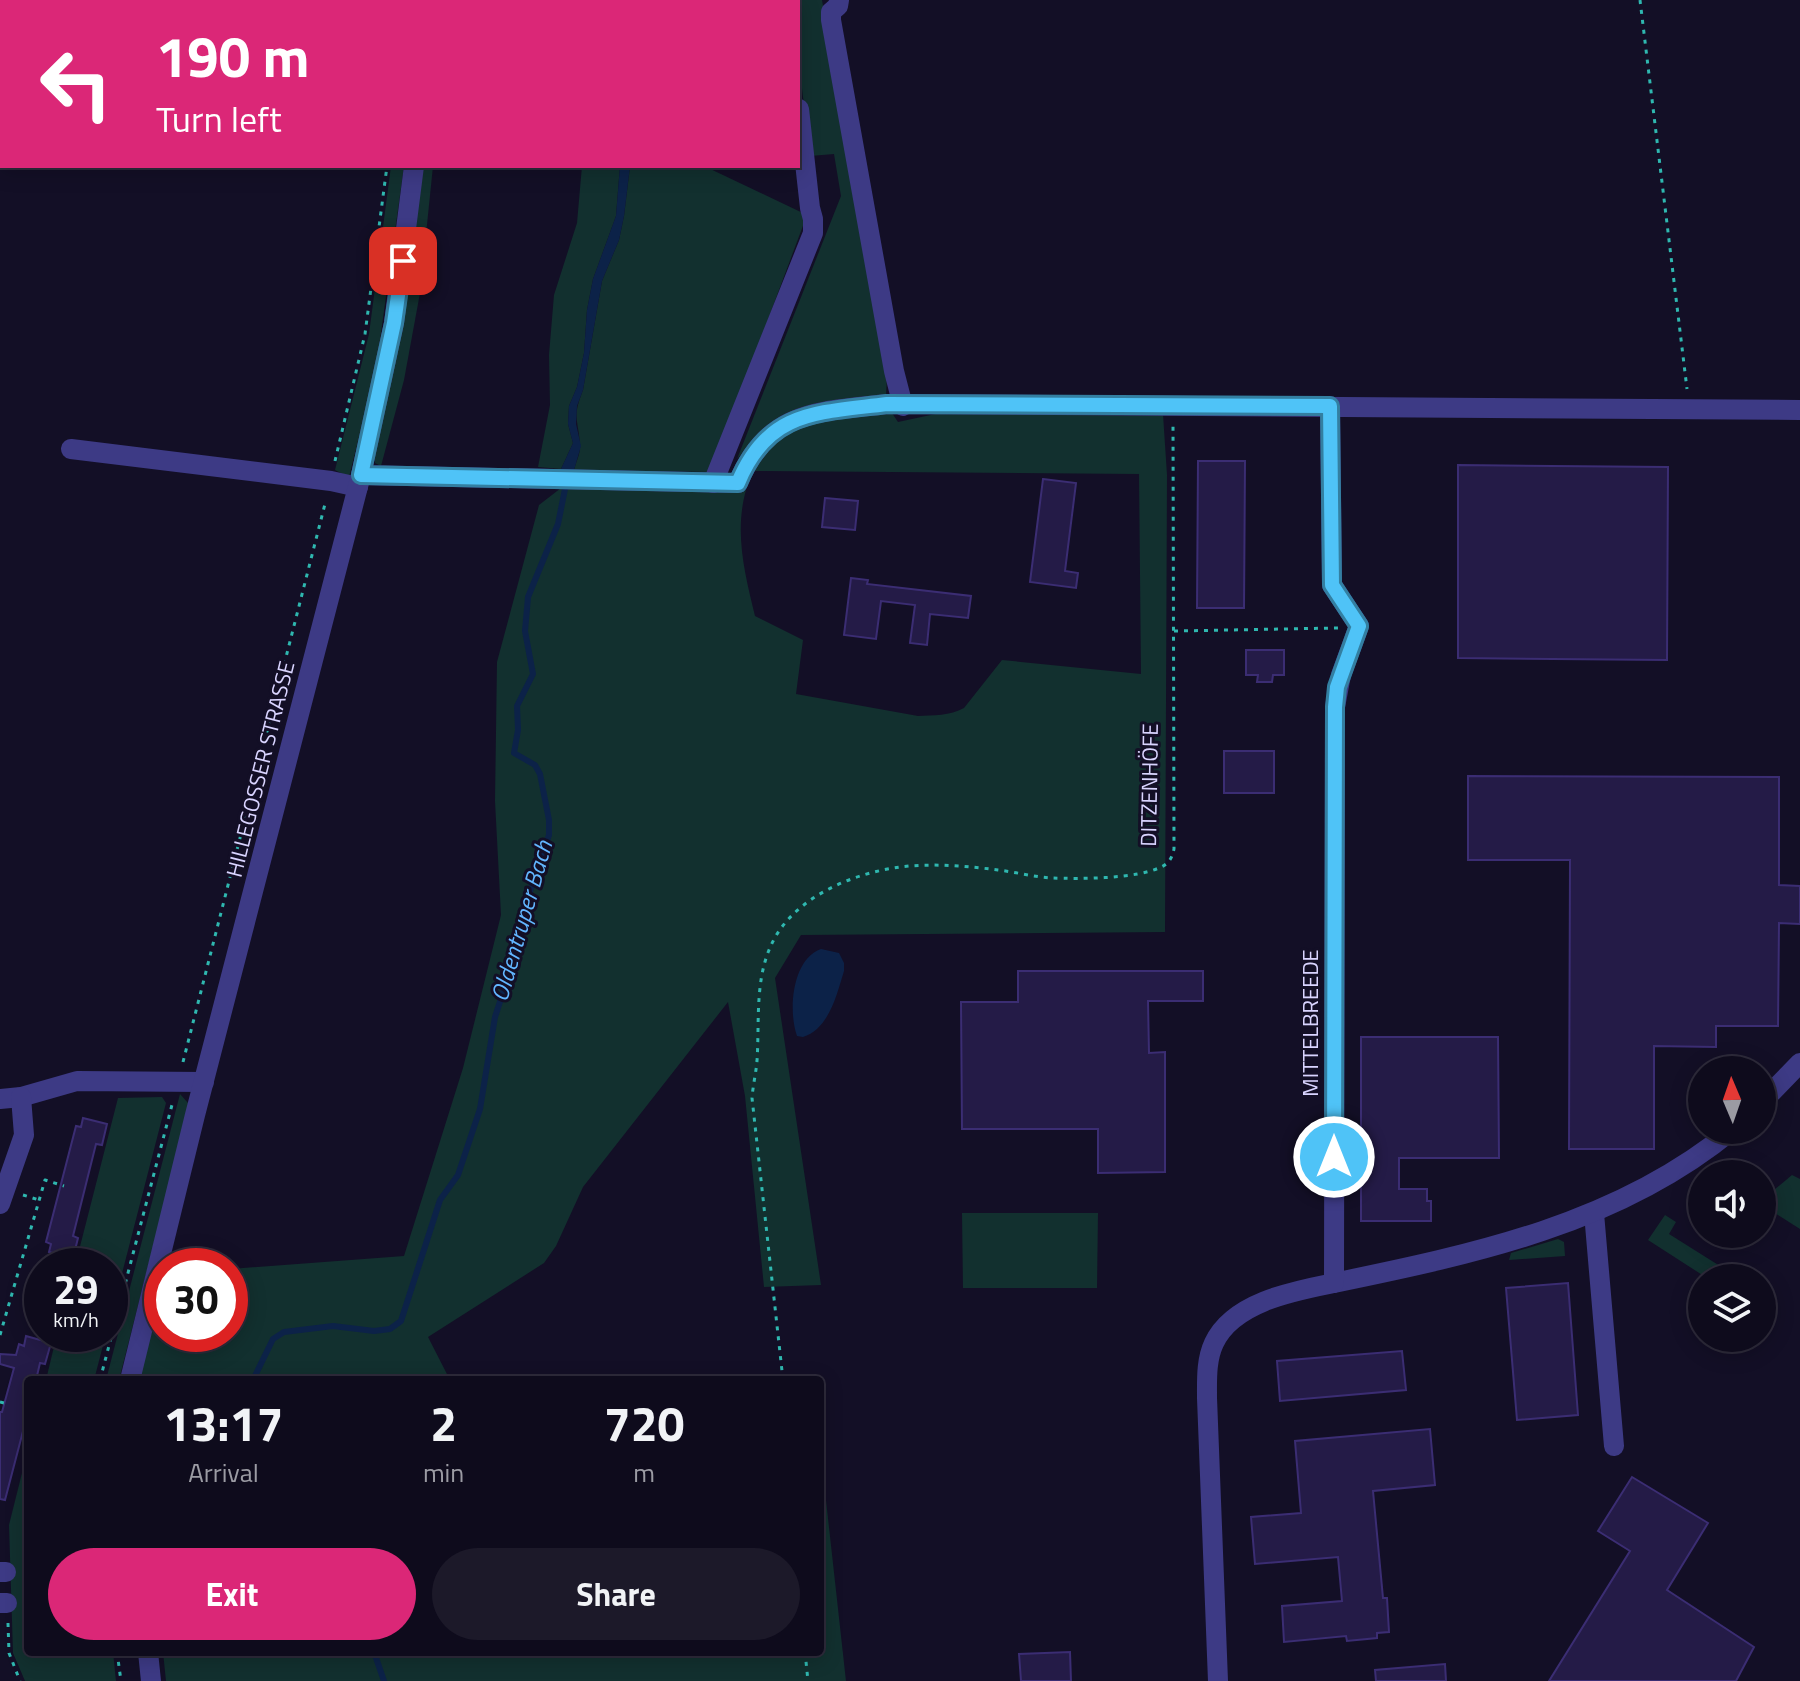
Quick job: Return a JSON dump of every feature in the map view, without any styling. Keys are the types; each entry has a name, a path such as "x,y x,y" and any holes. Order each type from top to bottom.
{"street":[{"path":"839,0 838,6 831,12 831,20 894,371 903,406"},
{"path":"713,483 813,233 800,118"},
{"name":"HILLEGOSSER STRASSE","path":"131,1376 359,481 394,323 414,168"},
{"path":"71,449 331,481 738,483 753,454 766,437 780,426 796,419 887,404 1800,410"},
{"name":"MITTELBREEDE","path":"1330,406 1332,585 1359,626 1337,687 1335,707 1334,1283"},
{"path":"1776,1088 1800,1063"},
{"path":"0,1099 21,1097 77,1081 204,1082"},
{"path":"0,1204 24,1135 21,1097"},
{"path":"1218,1681 1207,1377 1213,1345 1227,1325 1270,1300 1522,1239 1594,1213 1674,1172 1713,1144"},
{"path":"1594,1213 1614,1446"},
{"path":"148,1656 151,1681"}],"path":[{"path":"1640,0 1689,408"},
{"path":"101,1376 331,481 365,334 387,168"},
{"name":"DITZENHÖFE","path":"783,1376 752,1098 757,1064 761,977 779,931 801,906 834,887 867,874 902,867 988,869 1052,878 1110,877 1162,867 1172,859 1173,404"},
{"path":"1174,631 1321,630"},
{"path":"0,1335 45,1180 64,1186"},
{"path":"0,1402 8,1404"},
{"path":"4,1603 9,1653 20,1681"},
{"path":"118,1656 121,1681"},
{"path":"805,1656 808,1681"}],"green space":[{"path":"800,0 822,0 887,376 886,396 769,426 737,459 841,196 834,154 810,156 800,72"},
{"path":"391,168 404,168 376,369 349,477 335,470 369,334"},
{"path":"422,168 433,168 420,293 404,380 381,466 375,463 374,453"},
{"path":"582,168 620,168 616,216 593,279 584,353 577,387 569,406 568,424 573,443 561,469 538,467 550,405 549,355 554,295 577,223"},
{"path":"630,168 708,168 807,215 711,472 574,470 580,447 578,407 602,281 619,240"},
{"path":"890,410 898,422 940,413 1163,414 1167,475 1165,932 801,935 775,978 821,1285 764,1287 745,1096 728,1002 583,1187 556,1246 544,1263 428,1337 448,1376 139,1376 145,1352 248,1352 248,1268 404,1256 463,1068 501,915 495,801 497,662 539,505 561,488 746,490 741,538 755,616 803,640 796,694 918,716 964,708 1002,660 1141,674 1139,474 754,471 774,439 799,427"},
{"path":"180,1094 188,1103 188,1109 153,1248 144,1248 144,1282 128,1345 128,1295"},
{"path":"162,1097 166,1103 128,1250 80,1248 118,1098"},
{"path":"1792,1175 1800,1179 1800,1229 1776,1214 1776,1188"},
{"path":"962,1213 1098,1213 1097,1288 963,1288"},
{"path":"1665,1215 1676,1222 1669,1234 1717,1264 1688,1266 1648,1240"},
{"path":"1558,1239 1564,1242 1565,1256 1509,1260 1511,1253"},
{"path":"53,1352 101,1352 95,1376 47,1376"},
{"path":"113,1352 126,1352 120,1376 107,1376"},
{"path":"24,1465 24,1656 113,1656 116,1681 25,1681 13,1653 9,1525"},
{"path":"824,1482 846,1681 166,1681 163,1656 824,1656"}],"water":[{"path":"620,168 630,168 619,240 602,281 583,390 577,406 576,424 581,446 574,470 561,469 573,443 568,424 569,406 577,387 584,353 593,279 616,216"},
{"path":"821,949 839,953 844,971 826,1019 812,1033 797,1036 793,1000 798,974 811,955"}],"building":[{"path":"1198,461 1245,461 1244,608 1197,608"},
{"path":"1458,465 1668,467 1667,660 1458,658"},
{"path":"1043,479 1076,483 1065,571 1078,573 1076,588 1030,582"},
{"path":"825,498 858,501 855,530 822,527"},
{"path":"851,578 868,580 867,584 971,596 968,618 930,614 927,645 910,643 915,605 881,601 876,639 844,635"},
{"path":"1246,650 1284,650 1284,675 1273,675 1272,682 1257,682 1258,675 1246,675"},
{"path":"1224,751 1274,751 1274,793 1224,793"},
{"path":"1468,776 1779,777 1779,885 1800,886 1800,924 1779,923 1778,1026 1716,1026 1716,1047 1654,1046 1654,1149 1569,1149 1570,860 1468,860"},
{"path":"1018,971 1203,971 1203,1001 1148,1001 1149,1053 1165,1052 1165,1172 1098,1173 1098,1129 962,1129 961,1002 1018,1002"},
{"path":"1361,1037 1498,1037 1499,1158 1399,1158 1399,1189 1427,1189 1427,1201 1431,1201 1431,1221 1361,1221"},
{"path":"83,1118 107,1124 102,1145 96,1144 73,1236 78,1238 76,1248 50,1248 51,1244 46,1242 76,1126 81,1127"},
{"path":"1568,1283 1578,1415 1517,1420 1506,1288"},
{"path":"19,1344 24,1346 24,1352 48,1352 45,1364 40,1363 37,1376 24,1376 24,1427 5,1500 0,1499 0,1412 14,1368 0,1364 0,1354 16,1355"},
{"path":"1402,1351 1406,1390 1280,1401 1277,1361"},
{"path":"1430,1429 1435,1485 1373,1491 1389,1632 1377,1633 1377,1638 1347,1641 1346,1636 1284,1642 1282,1606 1342,1601 1338,1557 1255,1564 1251,1517 1301,1513 1295,1441"},
{"path":"1632,1477 1708,1523 1667,1590 1754,1647 1736,1681 1549,1681 1630,1551 1598,1531"},
{"path":"1070,1652 1071,1681 1021,1681 1019,1654"},
{"path":"1445,1664 1446,1681 1376,1681 1375,1670"}],"waterway":[{"name":"Oldentruper Bach","path":"255,1376 273,1339 284,1332 333,1326 374,1331 390,1329 401,1321 440,1200 458,1175 480,1109 495,1017 511,968 520,921 549,835 540,774 535,765 514,753 518,730 517,706 533,674 525,631 528,597 558,524 566,484"},
{"name":"Oldentruper Bach","path":"375,1656 384,1681"}],"route":[{"path":"403,261 394,323 361,475 738,483 753,454 766,437 780,426 820,414 887,404 1330,406 1332,585 1359,626 1337,687 1335,707 1334,1157"}]}
